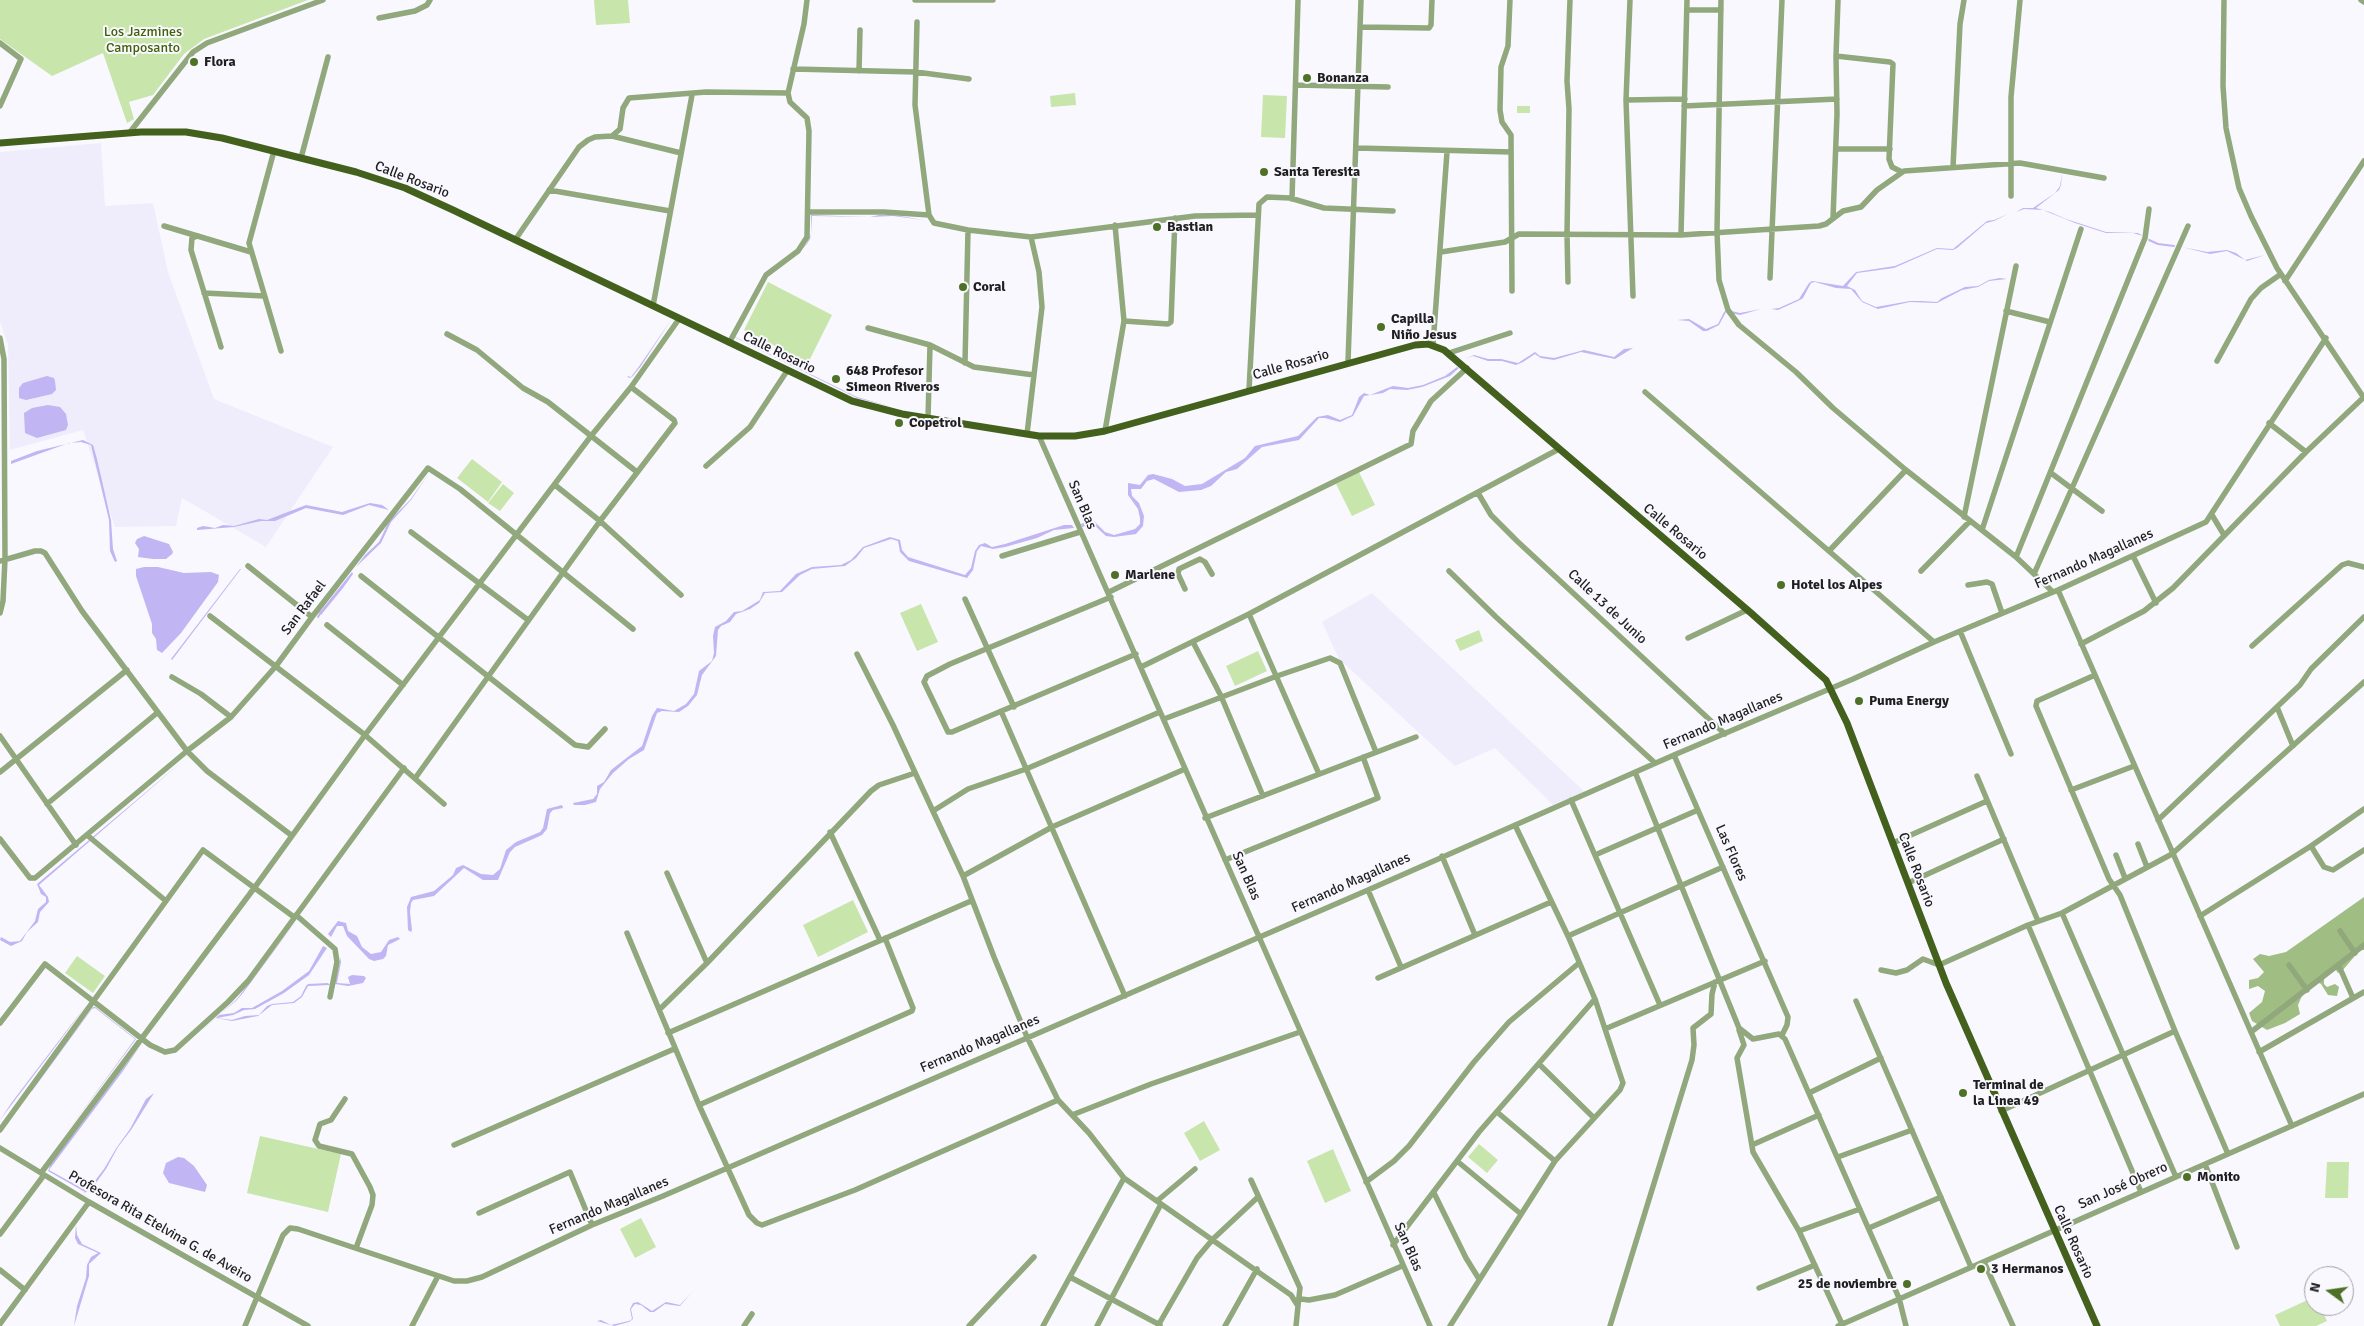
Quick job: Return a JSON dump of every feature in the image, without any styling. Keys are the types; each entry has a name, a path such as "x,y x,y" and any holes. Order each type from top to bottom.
{"main road":[{"name":"Calle Rosario","path":"0,143 160,131 197,134 301,158 405,188 787,371 865,406 928,419 1039,436 1076,436 1105,431 1348,362 1415,345 1433,345 1449,353 1816,669 1832,688 1939,965 2001,1111 2097,1326"}],"street":[{"path":"130,132 193,52 207,43 323,0"},
{"path":"379,18 415,11 428,6 430,0"},
{"path":"729,343 766,274 787,260 804,243 808,230 807,118 790,102 788,93 807,0"},
{"path":"915,0 993,0"},
{"path":"1292,199 1298,0"},
{"path":"1348,362 1355,209 1361,0"},
{"path":"1361,27 1429,28 1431,24 1432,0"},
{"path":"1510,0 1508,46 1501,66 1500,110 1502,122 1511,135 1512,291"},
{"path":"1568,282 1569,109 1567,81 1570,0"},
{"path":"1630,0 1626,100 1633,296"},
{"path":"1682,235 1687,0"},
{"path":"1721,0 1717,232 1719,280 1728,310 1739,324 1906,470 2056,591 2082,644 2292,1126"},
{"path":"1770,278 1782,0"},
{"path":"1834,218 1838,0"},
{"path":"1953,166 1960,24 1964,0"},
{"path":"2011,196 2011,97 2020,0"},
{"path":"2082,644 2156,603 2306,452 2364,397 2326,338 2281,274 2243,200 2231,156 2226,128 2223,86 2224,0"},
{"path":"2360,0 2364,2"},
{"path":"1686,10 1721,10"},
{"path":"917,22 915,105 929,215 937,224 968,230 1031,236 1175,218 1257,215"},
{"path":"859,71 860,30"},
{"path":"0,43 21,59 0,106"},
{"path":"1836,56 1890,62 1892,64 1890,149 1892,167 1902,172"},
{"path":"301,158 328,57"},
{"path":"793,69 916,72 969,79"},
{"path":"1296,85 1388,87"},
{"path":"612,136 620,129 623,108 629,98 692,95 706,92 788,93"},
{"path":"653,306 692,95"},
{"path":"1626,100 1718,104 1837,100"},
{"path":"516,240 549,190 583,144 594,138 612,136 681,153"},
{"path":"1357,148 1447,152 1511,152"},
{"path":"1836,149 1890,149"},
{"path":"274,151 249,243 280,351"},
{"path":"1433,345 1447,152"},
{"path":"2285,280 2364,161"},
{"path":"1441,252 1505,242 1519,234 1682,235 1819,226 1826,224 1844,210 1861,207 1877,190 1902,172 1953,166 2010,162 2104,178"},
{"path":"549,190 670,211"},
{"path":"1249,390 1259,204 1267,197 1292,199 1324,208 1393,211"},
{"path":"2016,558 2145,238 2149,209"},
{"path":"808,212 884,212 929,215"},
{"path":"1124,320 1168,324 1170,322 1175,218"},
{"path":"1105,431 1124,320 1115,225"},
{"path":"164,226 251,252"},
{"path":"2034,574 2188,226"},
{"path":"1982,530 2081,229"},
{"path":"966,363 968,230"},
{"path":"198,236 192,238 190,245 221,347"},
{"path":"1027,434 1042,307 1039,272 1031,236"},
{"path":"1964,517 2016,266"},
{"path":"2217,361 2251,299 2261,288 2281,274"},
{"path":"204,293 264,296"},
{"path":"2006,311 2050,322"},
{"path":"0,1234 42,1174 402,685 481,584 591,436 631,387 679,319"},
{"path":"868,328 930,345 974,367 1034,375"},
{"path":"1449,353 1510,333"},
{"path":"447,334 477,350 522,388 548,402 637,472"},
{"path":"0,338 4,359 3,602 0,613"},
{"name":"Fernando Magallanes","path":"257,1298 286,1231 290,1228 298,1229 454,1281 467,1281 482,1277 592,1224 727,1168 1125,996 1655,763 2056,591 2133,556 2206,522 2326,338"},
{"path":"928,419 930,345"},
{"path":"1136,654 1014,707 948,732 924,682 927,676 1110,595 1185,553 1411,444 1413,431 1430,401 1466,368"},
{"path":"706,466 750,427 787,371"},
{"path":"416,777 600,521 675,421 631,387"},
{"path":"1646,392 1934,642"},
{"path":"2269,423 2306,452"},
{"name":"San Blas","path":"1039,436 1080,532 1136,654 1205,818 1259,936 1402,1266 1430,1326"},
{"path":"1141,667 1249,614 1560,449"},
{"name":"San Rafael","path":"0,839 32,879 76,845 187,750 231,717 276,666 428,468 460,489 516,535"},
{"path":"1830,551 1906,470"},
{"path":"2051,473 2102,511"},
{"path":"555,486 600,521 682,595"},
{"name":"Calle 13 de Junio","path":"1478,493 1491,515 1517,541 1725,734"},
{"path":"2212,515 2224,535"},
{"path":"1921,571 1970,522"},
{"path":"411,532 528,620"},
{"path":"1002,556 1080,532"},
{"path":"516,535 633,629"},
{"path":"2,560 41,550 45,553 82,611 127,670 157,714 187,750 206,771 291,835"},
{"path":"1185,553 1190,564"},
{"path":"2133,556 2156,603"},
{"path":"1184,589 1178,571 1190,564 1202,559 1212,574"},
{"path":"2252,646 2342,565 2348,563 2364,568"},
{"path":"248,566 312,617"},
{"path":"1449,571 1496,617 1655,763"},
{"path":"361,576 576,745 588,747 605,729"},
{"path":"1968,585 1988,582 1992,584 2002,613"},
{"path":"965,598 1014,707"},
{"path":"1688,638 1747,610"},
{"path":"1249,614 1318,774"},
{"path":"210,616 365,735 416,777 444,804"},
{"path":"2158,820 2300,685 2311,669 2364,617"},
{"path":"327,625 402,685"},
{"path":"1960,632 2011,754"},
{"path":"1194,642 1221,696 1262,796"},
{"path":"857,654 963,876 971,901 1027,1037 1058,1100 1124,1178 1300,1302 1335,1295 1402,1266"},
{"path":"1164,719 1221,696 1324,659 1336,659 1340,663 1376,752"},
{"path":"0,772 127,670"},
{"path":"2095,674 2037,701 2036,704 2071,790 2114,886 2120,895 2175,1031 2228,1154"},
{"path":"172,677 201,694 231,717"},
{"path":"1881,970 1896,973 1907,970 1922,959 1939,965 2028,925 2062,913 2172,854 2364,682"},
{"path":"2277,707 2293,746"},
{"path":"1001,711 1125,996"},
{"path":"933,810 968,789 1026,769 1160,712"},
{"path":"47,804 157,714"},
{"path":"0,736 76,845"},
{"path":"1205,818 1416,737"},
{"name":"Las Flores","path":"1674,755 1788,1017 1788,1025 1782,1035"},
{"path":"1225,860 1378,798 1363,757"},
{"path":"2071,790 2134,766"},
{"path":"0,1023 45,964 141,1039 160,1050 175,1050 228,1002 248,981 404,768"},
{"path":"963,876 1052,827 1185,769"},
{"path":"1635,772 1718,981 1739,1028 1744,1047 1737,1058 1753,1152 1799,1231 1840,1325"},
{"path":"660,1009 707,963 871,791 879,785 915,773"},
{"path":"1977,776 2038,921"},
{"path":"1571,800 1660,1005"},
{"path":"1893,844 1987,800"},
{"path":"2200,916 2311,846 2364,808"},
{"path":"1595,855 1698,810"},
{"path":"1450,1326 1520,1214 1556,1161 1620,1090 1623,1083 1595,999 1568,936 1514,825"},
{"path":"699,1105 913,1008 830,832"},
{"path":"87,835 166,901"},
{"path":"1908,883 2004,839"},
{"path":"2138,844 2146,867"},
{"path":"2311,846 2324,866 2333,870 2364,850"},
{"path":"0,1130 203,850 331,944 338,954 330,997"},
{"path":"2116,855 2125,878"},
{"path":"1442,856 1475,935"},
{"path":"1568,936 1723,867"},
{"path":"667,873 707,963"},
{"path":"1368,890 1401,967"},
{"path":"668,1033 971,901"},
{"path":"1378,978 1551,902"},
{"path":"2062,913 2176,1177"},
{"path":"2028,925 2141,1192"},
{"path":"2340,931 2355,953"},
{"path":"627,933 660,1009 674,1049 727,1168 749,1215 762,1225 855,1190 1058,1100"},
{"path":"2251,1032 2364,945"},
{"path":"1605,1029 1765,961"},
{"path":"1366,1182 1394,1161 1409,1146 1474,1062 1509,1022 1579,963"},
{"path":"2289,965 2307,990"},
{"path":"2339,966 2353,998"},
{"path":"1610,1326 1692,1060 1694,1045 1693,1028 1711,1014 1712,994 1718,981"},
{"path":"2259,1052 2364,992"},
{"path":"1393,1245 1457,1161 1595,999"},
{"path":"1856,1001 1971,1267"},
{"path":"1739,1028 1753,1039 1782,1035 1810,1093 1899,1298 1906,1326"},
{"path":"2001,1111 2175,1031"},
{"path":"1072,1115 1151,1084 1300,1032"},
{"path":"454,1145 674,1049"},
{"path":"1810,1093 1881,1058"},
{"path":"1538,1064 1593,1118"},
{"name":"San José Obrero","path":"1840,1325 2364,1094"},
{"path":"345,1099 331,1120 320,1124 315,1140 319,1146 352,1154 370,1187 373,1195 372,1206 356,1248"},
{"path":"1498,1112 1556,1161"},
{"path":"1752,1145 1819,1115"},
{"path":"1838,1157 1912,1130"},
{"name":"Profesora Rita Etelvina G. de Aveiro","path":"0,1148 89,1202 308,1326"},
{"path":"1457,1161 1520,1214"},
{"path":"2205,1164 2237,1247"},
{"path":"1097,1326 1159,1202 1195,1169"},
{"path":"479,1213 570,1172 592,1224"},
{"path":"1043,1326 1124,1178"},
{"path":"1251,1180 1300,1288 1296,1326"},
{"path":"1434,1193 1466,1258 1479,1279"},
{"path":"1070,1277 1156,1324 1197,1258 1213,1239 1258,1197"},
{"path":"1868,1228 1941,1197"},
{"path":"0,1324 89,1202"},
{"path":"1799,1231 1860,1209"},
{"path":"972,1325 1034,1257"},
{"path":"1984,1262 2013,1326"},
{"path":"1759,1288 1815,1265"},
{"path":"0,1270 25,1290"},
{"path":"1225,1326 1257,1270"},
{"path":"412,1326 438,1276"},
{"path":"245,1326 257,1298"},
{"path":"744,1326 752,1314"}],"shaded area":[{"path":"101,143 105,206 153,203 168,272 214,399 333,447 266,547 182,498 176,526 115,527 83,430 10,450 8,344 0,322 0,152"},
{"path":"2062,173 2061,185 2059,190 2036,208 2043,210 2024,209 2016,212 2023,208 2033,208 2055,193 2060,186"},
{"path":"2043,210 2106,232 2138,233 2143,236 2133,233 2106,233 2075,223"},
{"path":"2008,214 1986,223 1953,250 1937,249 1894,268 1857,273 1847,286 1855,290 1862,301 1876,307 1910,301 1937,302 1965,287 1978,286 1989,280 2007,279 1989,281 1978,287 1962,290 1937,303 1910,302 1878,309 1862,302 1851,289 1836,288 1815,282 1811,283 1800,300 1778,310 1771,309 1779,308 1799,299 1812,281 1843,286 1856,272 1895,266 1937,248 1953,249 1987,221"},
{"path":"811,215 870,217 812,216 811,234"},
{"path":"894,215 924,220 893,216 870,217"},
{"path":"2182,247 2207,252 2227,250 2236,253 2245,260 2227,251 2210,254"},
{"path":"795,256 767,277 768,275"},
{"path":"765,281 735,337 857,397 892,407 857,398 734,337"},
{"path":"1761,309 1740,315 1726,312 1719,325 1707,331 1703,331 1689,321 1677,320 1689,319 1706,329 1718,324 1727,310 1740,313"},
{"path":"671,320 641,366 632,377 629,378 627,376 631,377"},
{"path":"1633,348 1615,359 1581,352 1554,360 1541,358 1535,354 1516,365 1502,361 1488,361 1473,356 1465,359 1474,355 1518,363 1535,352 1540,356 1554,358 1584,350 1614,357 1624,349"},
{"path":"1457,367 1459,368 1450,376 1422,387 1407,390 1390,389 1383,393 1364,396 1353,416 1340,422 1319,418 1299,440 1262,447 1237,469 1226,472 1211,486 1201,490 1179,492 1154,479 1147,481 1141,489 1131,489 1132,496 1139,503 1144,516 1143,526 1136,534 1114,537 1106,536 1093,524 1082,527 1081,524 1092,519 1105,532 1114,535 1135,529 1140,524 1140,518 1138,509 1128,495 1128,483 1140,485 1148,475 1153,474 1172,479 1185,486 1202,484 1245,458 1255,446 1298,436 1317,417 1328,415 1340,420 1352,415 1359,397 1364,393 1370,395 1393,386 1408,388 1423,385 1445,376"},
{"path":"47,376 54,378 55,381 56,390 52,394 26,400 19,398 19,388 23,383"},
{"path":"48,405 60,407 66,414 68,425 66,430 37,438 25,433 24,413 32,408"},
{"path":"83,440 93,445 111,520 113,549 117,561 115,562 110,551 109,520 91,445 81,442 71,443"},
{"path":"66,444 11,464 11,461 37,451"},
{"path":"430,472 411,500 391,522 381,543 356,567 365,555 379,542 389,521 410,500"},
{"path":"370,503 382,505 389,510 369,505 343,515 306,508 275,521 261,521 234,527 197,530 197,528 203,526 215,528 223,525 234,526 259,519 267,520 306,505 342,512"},
{"path":"1064,525 1072,525 1074,528 1054,530 1037,538 1005,547 993,549 981,546 977,551 973,570 967,578 909,561 900,552 898,541 891,539 864,548 856,558 845,566 812,569 800,575 782,592 765,593 759,603 750,609 736,614 730,622 721,626 718,630 716,656 702,675 697,695 688,706 679,712 662,711 657,713 644,750 629,759 613,773 600,789 596,802 574,805 573,803 593,799 597,794 597,786 604,782 611,770 642,746 652,716 657,708 674,711 686,704 694,694 699,671 712,661 715,627 726,621 734,612 742,611 760,600 763,592 780,591 796,574 812,567 841,565 851,560 863,547 890,537 900,540 902,550 908,557 965,575 971,568 975,551 979,545 985,543 992,547 1005,544"},
{"path":"144,536 169,544 173,552 172,554 166,559 138,557 139,549 135,543 137,539"},
{"path":"158,567 184,573 211,572 219,575 218,582 181,633 162,653 157,650 156,639 152,633 152,624 136,576 136,569"},
{"path":"241,569 172,660 171,659"},
{"path":"352,572 353,574 343,588 321,615 319,613"},
{"path":"1372,593 1585,792 1553,805 1495,748 1455,766 1339,659 1322,622"},
{"path":"184,760 39,885 48,897 49,902 40,912 38,922 27,932 22,941 11,946 0,940 1,937 10,942 20,941 35,921 38,909 46,902 46,897 41,894 37,884"},
{"path":"562,805 563,808 553,810 550,813 547,829 542,835 515,847 510,852 498,880 483,880 464,868 434,896 413,900 410,912 412,930 411,932 408,930 407,907 411,897 434,891 453,875 456,868 463,865 481,874 493,875 500,869 506,850 516,842 540,832 543,828 547,809"},
{"path":"297,920 243,993 237,1000 221,1014 237,999"},
{"path":"338,921 346,923 348,931 357,936 362,947 371,954 381,952 389,940 398,937 400,939 388,945 386,956 383,959 374,961 369,959 347,936 343,926 337,926 331,937 328,934"},
{"path":"323,946 327,948 309,975 284,993 255,1009 244,1010 233,1015 217,1018 232,1020 245,1016 259,1015 267,1006 272,1004 293,1002 301,996 308,984 328,983 330,985 308,986 302,997 294,1003 272,1005 258,1016 232,1021 216,1018 199,1033 219,1015 234,1013 242,1008 252,1008 282,991 309,971"},
{"path":"341,957 337,983 350,984 348,977 352,975 364,976 366,978 363,983 348,986 335,984"},
{"path":"87,1004 59,1042 0,1120 12,1102"},
{"path":"93,1007 95,1007 136,1039 64,1136 135,1039 95,1008 92,1009 32,1091"},
{"path":"142,1043 49,1170 87,1191 130,1129 146,1099 154,1093 131,1130 118,1147 106,1169 93,1187 83,1194 85,1192 48,1171 51,1163"},
{"path":"178,1157 184,1158 194,1166 207,1185 205,1192 169,1183 163,1173 166,1163"},
{"path":"76,1225 77,1235 82,1244 101,1253 89,1264 89,1276 74,1326 77,1306 86,1278 87,1265 91,1257 98,1253 78,1244 75,1238"},
{"path":"693,1291 680,1306 665,1304 654,1312 650,1312 641,1305 635,1304 631,1309 633,1319 629,1322 614,1326 597,1321 601,1320 611,1325 629,1321 632,1319 630,1309 633,1303 638,1302 652,1311 666,1302 680,1305"}],"green space":[{"name":"Los Jazmines Camposanto","path":"0,0 308,0 204,39 184,54 153,95 129,102 134,119 127,123 103,53 52,76 0,39"},
{"path":"594,0 628,0 630,23 596,25"},
{"path":"1075,93 1076,105 1051,107 1050,96"},
{"path":"1263,95 1287,96 1285,138 1261,137"},
{"path":"1517,106 1530,106 1530,113 1517,113"},
{"path":"768,282 832,315 808,363 744,330"},
{"path":"472,459 502,482 488,502 457,478"},
{"path":"1359,472 1375,505 1352,516 1336,484"},
{"path":"503,484 514,493 500,511 488,503"},
{"path":"921,604 938,642 917,651 900,613"},
{"path":"1479,630 1483,641 1460,651 1455,640"},
{"path":"1258,651 1267,671 1235,686 1226,666"},
{"path":"2364,897 2364,950 2360,950 2342,971 2338,973 2333,966 2324,975 2324,984 2327,987 2335,984 2339,987 2337,996 2328,995 2321,984 2317,982 2304,991 2298,1005 2300,1014 2285,1023 2267,1030 2252,1021 2249,1013 2262,1002 2265,991 2258,986 2249,989 2249,980 2258,978 2264,972 2253,959 2260,954 2269,956 2286,952"},
{"path":"853,900 868,932 818,957 803,925"},
{"path":"77,956 105,976 93,993 65,973"},
{"path":"1204,1121 1220,1150 1200,1161 1184,1133"},
{"path":"260,1136 341,1154 328,1212 247,1193"},
{"path":"1479,1144 1498,1160 1487,1173 1468,1157"},
{"path":"1333,1149 1351,1191 1325,1203 1307,1161"},
{"path":"2327,1162 2349,1162 2348,1198 2325,1198"},
{"path":"641,1218 656,1247 635,1258 620,1229"},
{"path":"2304,1302 2304,1316 2325,1316 2327,1321 2316,1326 2280,1326 2275,1315"}],"waterway":[{"path":"2149,240 2158,244 2174,246"},
{"path":"318,617 321,612"}],"place":[{"name":"Flora","path":"194,62"},
{"name":"Bonanza","path":"1307,78"},
{"name":"Santa Teresita","path":"1264,172"},
{"name":"Bastian","path":"1157,227"},
{"name":"Coral","path":"963,287"},
{"name":"Capilla Niño Jesus","path":"1381,327"},
{"name":"648 Profesor Simeon Riveros","path":"836,379"},
{"name":"Copetrol","path":"899,423"},
{"name":"Marlene","path":"1115,575"},
{"name":"Hotel los Alpes","path":"1781,585"},
{"name":"Puma Energy","path":"1859,701"},
{"name":"Terminal de la Linea 49","path":"1963,1093"},
{"name":"Monito","path":"2187,1177"},
{"name":"3 Hermanos","path":"1981,1269"},
{"name":"25 de noviembre","path":"1907,1284"}]}
